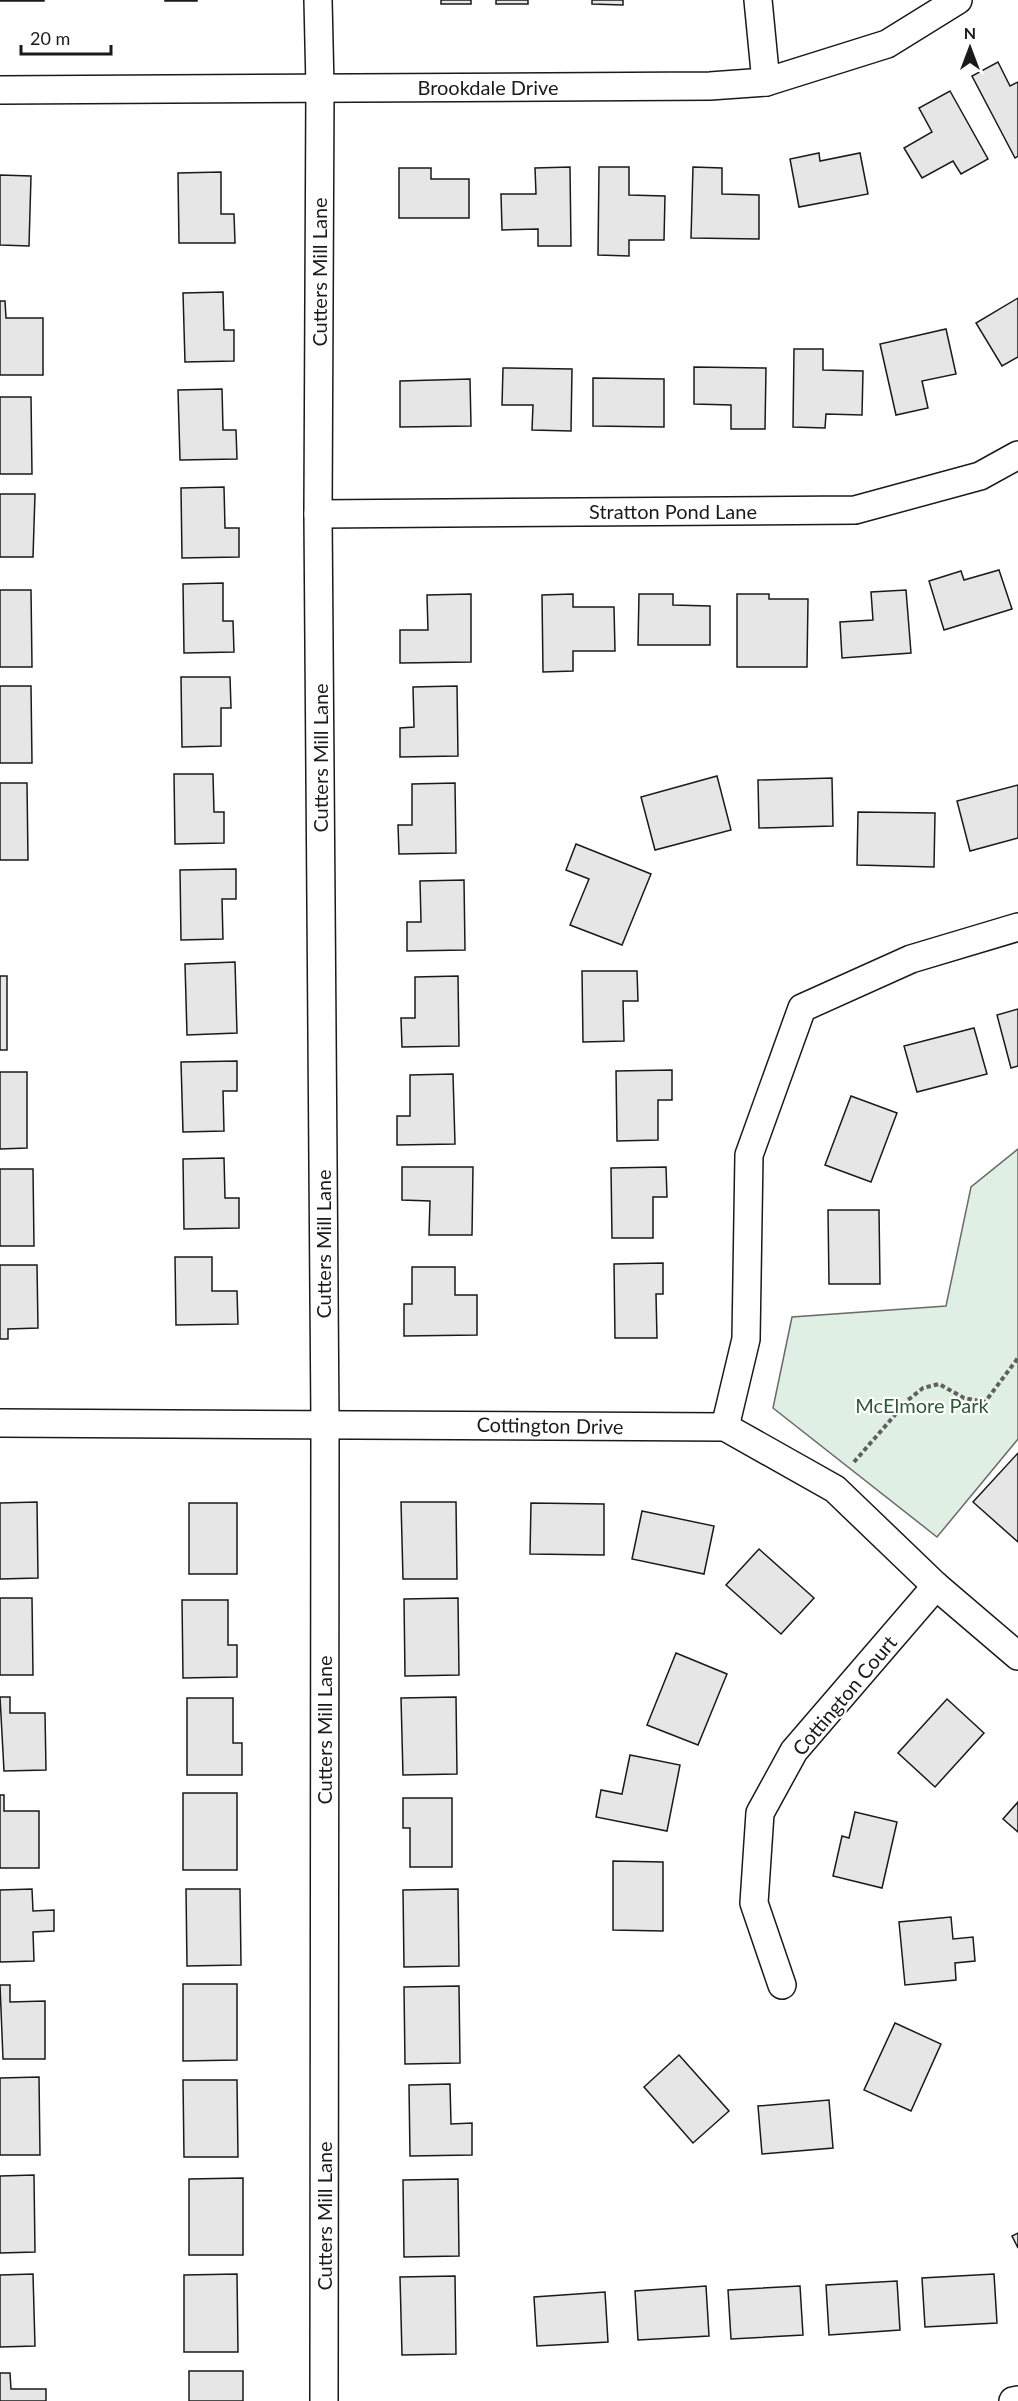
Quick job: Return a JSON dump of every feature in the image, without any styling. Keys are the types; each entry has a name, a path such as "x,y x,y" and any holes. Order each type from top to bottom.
{"street":[{"name":"Cutters Mill Lane","path":"318,0 320,87 318,514 324,1424 324,2401"},
{"path":"758,0 766,82"},
{"name":"Brookdale Drive","path":"0,90 710,86 766,82 887,44 958,0"},
{"name":"Stratton Pond Lane","path":"318,514 855,510 980,476 1018,454"},
{"path":"725,1427 746,1339 749,1155 802,1008 911,959 1018,927"},
{"name":"Cottington Drive","path":"0,1423 725,1427 835,1489 936,1586 1018,1656"},
{"name":"Cottington Court","path":"782,1985 754,1903 760,1813 794,1751 936,1586"},
{"path":"1013,2401 1018,2400"}],"path":[{"path":"854,1462 908,1400 923,1388 939,1384 964,1398 985,1402 1018,1358"}],"green space":[{"name":"McElmore Park","path":"1018,1149 1018,1439 937,1537 773,1408 792,1317 946,1306 971,1187"}],"building":[{"path":"44,0 44,1 0,1"},
{"path":"197,0 197,1 165,1"},
{"path":"441,0 471,0 471,4 441,4"},
{"path":"496,0 528,0 528,4 496,4"},
{"path":"592,0 623,0 623,5 592,4"},
{"path":"998,62 1010,86 1018,82 1018,156 1015,158 972,76"},
{"path":"950,91 988,159 961,174 953,161 922,178 904,148 932,132 919,108"},
{"path":"819,153 820,161 860,153 868,194 799,207 790,159"},
{"path":"570,167 571,246 538,246 538,229 502,230 501,194 536,194 535,168"},
{"path":"599,167 629,167 629,195 665,196 664,240 629,240 629,256 598,255"},
{"path":"693,167 722,168 722,194 759,195 759,239 691,238"},
{"path":"399,168 431,168 431,179 469,179 469,218 399,218"},
{"path":"221,172 221,214 234,214 235,243 179,243 178,173"},
{"path":"0,175 31,176 29,246 0,245"},
{"path":"223,292 224,330 234,330 234,361 185,362 183,293"},
{"path":"1018,298 1018,357 1002,366 976,323"},
{"path":"0,301 5,301 6,318 43,318 43,375 0,375"},
{"path":"946,329 956,374 922,381 928,408 896,415 880,344"},
{"path":"794,349 823,349 823,370 863,371 862,415 826,414 825,428 793,427"},
{"path":"694,367 766,368 765,429 731,429 731,405 694,404"},
{"path":"503,368 572,369 571,431 532,430 533,405 502,405"},
{"path":"593,378 664,379 664,427 593,426"},
{"path":"470,379 471,426 400,427 400,381"},
{"path":"222,389 223,430 236,430 237,459 180,460 178,390"},
{"path":"0,397 31,397 32,474 0,474"},
{"path":"224,487 225,528 239,528 239,557 182,558 181,488"},
{"path":"0,494 35,494 33,557 0,557"},
{"path":"999,570 1012,609 944,630 929,581 961,571 964,580"},
{"path":"223,583 223,621 233,621 234,652 184,653 183,584"},
{"path":"0,590 31,590 32,667 0,667"},
{"path":"906,590 911,653 842,658 840,622 873,620 871,592"},
{"path":"471,594 471,662 400,663 400,630 428,630 427,595"},
{"path":"573,594 573,607 614,607 615,651 573,651 573,671 543,672 542,595"},
{"path":"639,594 673,594 673,605 710,606 710,645 638,645"},
{"path":"737,594 769,594 769,599 808,599 807,667 737,667"},
{"path":"181,677 230,677 231,708 221,708 221,746 182,747"},
{"path":"0,686 31,686 32,763 0,763"},
{"path":"457,686 458,756 400,757 400,728 414,727 413,687"},
{"path":"174,774 213,774 214,812 224,812 224,843 175,844"},
{"path":"717,776 731,830 655,850 641,797"},
{"path":"832,778 833,826 759,828 758,780"},
{"path":"0,783 27,783 28,860 0,860"},
{"path":"455,783 456,853 399,854 398,825 412,825 412,784"},
{"path":"1018,785 1018,838 970,851 957,801"},
{"path":"858,812 935,813 934,867 857,865"},
{"path":"576,844 651,874 622,945 570,925 589,879 566,870"},
{"path":"236,869 236,899 222,899 223,939 181,940 180,870"},
{"path":"464,880 465,950 407,951 407,922 421,922 420,881"},
{"path":"235,962 237,1033 187,1035 185,964"},
{"path":"582,971 637,971 638,1001 623,1001 624,1041 583,1042"},
{"path":"0,976 7,976 7,1050 0,1050"},
{"path":"458,976 459,1046 402,1047 401,1018 415,1018 415,977"},
{"path":"1018,1009 1018,1066 1011,1068 997,1015"},
{"path":"974,1028 987,1074 917,1092 904,1046"},
{"path":"237,1061 237,1091 223,1091 224,1131 183,1132 181,1062"},
{"path":"672,1070 672,1100 658,1100 658,1140 617,1141 616,1071"},
{"path":"0,1072 27,1072 27,1148 0,1149"},
{"path":"453,1074 455,1144 397,1145 397,1116 410,1116 410,1075"},
{"path":"851,1096 897,1113 871,1182 825,1165"},
{"path":"224,1158 225,1198 239,1198 239,1228 184,1229 183,1159"},
{"path":"402,1167 473,1167 472,1235 429,1235 430,1201 402,1200"},
{"path":"666,1167 667,1197 653,1197 653,1238 612,1238 611,1168"},
{"path":"0,1169 33,1169 34,1246 0,1246"},
{"path":"828,1210 879,1210 880,1284 829,1284"},
{"path":"175,1257 212,1257 212,1291 237,1291 238,1324 176,1325"},
{"path":"663,1263 663,1294 656,1294 657,1338 615,1338 614,1264"},
{"path":"0,1265 37,1265 38,1328 8,1329 8,1339 0,1339"},
{"path":"412,1267 455,1267 455,1295 477,1295 477,1335 404,1336 404,1304 412,1304"},
{"path":"1018,1453 1018,1542 973,1502"},
{"path":"37,1502 38,1578 0,1579 0,1503"},
{"path":"401,1502 456,1502 457,1579 403,1579"},
{"path":"189,1503 237,1503 237,1574 189,1574"},
{"path":"531,1503 604,1504 604,1555 530,1554"},
{"path":"642,1511 714,1526 704,1574 632,1559"},
{"path":"759,1549 814,1598 781,1634 726,1585"},
{"path":"0,1598 32,1598 33,1675 0,1675"},
{"path":"458,1598 459,1675 405,1676 404,1599"},
{"path":"182,1600 228,1600 228,1645 237,1645 237,1677 183,1678"},
{"path":"676,1653 727,1674 698,1745 647,1725"},
{"path":"0,1697 10,1697 10,1713 45,1713 46,1770 4,1771"},
{"path":"456,1697 457,1774 403,1775 401,1698"},
{"path":"187,1698 233,1698 233,1743 242,1743 242,1775 187,1775"},
{"path":"947,1699 984,1733 935,1787 898,1753"},
{"path":"630,1755 680,1765 667,1831 596,1817 601,1790 622,1794"},
{"path":"183,1793 237,1793 237,1870 183,1870"},
{"path":"0,1795 4,1795 4,1811 39,1811 39,1868 0,1868"},
{"path":"403,1798 452,1798 452,1867 410,1867 410,1828 403,1828"},
{"path":"1018,1802 1018,1832 1003,1819"},
{"path":"855,1812 897,1822 882,1888 833,1876 842,1836 849,1838"},
{"path":"613,1861 663,1862 663,1931 613,1930"},
{"path":"32,1889 33,1911 54,1910 54,1931 33,1932 34,1961 0,1962 0,1890"},
{"path":"186,1889 240,1889 241,1965 187,1966"},
{"path":"458,1889 459,1966 404,1967 403,1890"},
{"path":"951,1917 953,1939 973,1937 975,1961 955,1963 956,1980 905,1985 899,1922"},
{"path":"183,1984 237,1984 237,2060 183,2061"},
{"path":"0,1985 10,1985 10,2002 45,2001 45,2059 3,2059"},
{"path":"459,1986 460,2063 405,2064 404,1987"},
{"path":"895,2023 941,2044 911,2111 864,2090"},
{"path":"679,2055 729,2111 693,2143 644,2087"},
{"path":"39,2077 40,2155 0,2155 0,2078"},
{"path":"183,2080 237,2080 238,2157 184,2157"},
{"path":"450,2084 451,2124 472,2123 472,2155 410,2156 409,2085"},
{"path":"829,2100 833,2148 762,2154 758,2106"},
{"path":"34,2175 35,2252 0,2253 0,2176"},
{"path":"243,2178 243,2255 189,2255 189,2179"},
{"path":"458,2179 459,2256 404,2257 403,2180"},
{"path":"1018,2233 1018,2248 1012,2236"},
{"path":"33,2274 35,2346 0,2347 0,2275"},
{"path":"237,2274 238,2352 184,2352 184,2275"},
{"path":"994,2274 997,2323 925,2327 922,2278"},
{"path":"455,2276 456,2354 402,2355 400,2277"},
{"path":"897,2281 900,2330 829,2335 826,2285"},
{"path":"706,2286 709,2336 638,2340 635,2291"},
{"path":"800,2286 803,2335 731,2339 728,2290"},
{"path":"605,2292 608,2342 537,2346 534,2297"},
{"path":"189,2371 243,2371 243,2401 189,2401"},
{"path":"0,2373 10,2373 11,2389 46,2389 46,2401 0,2401"}]}
